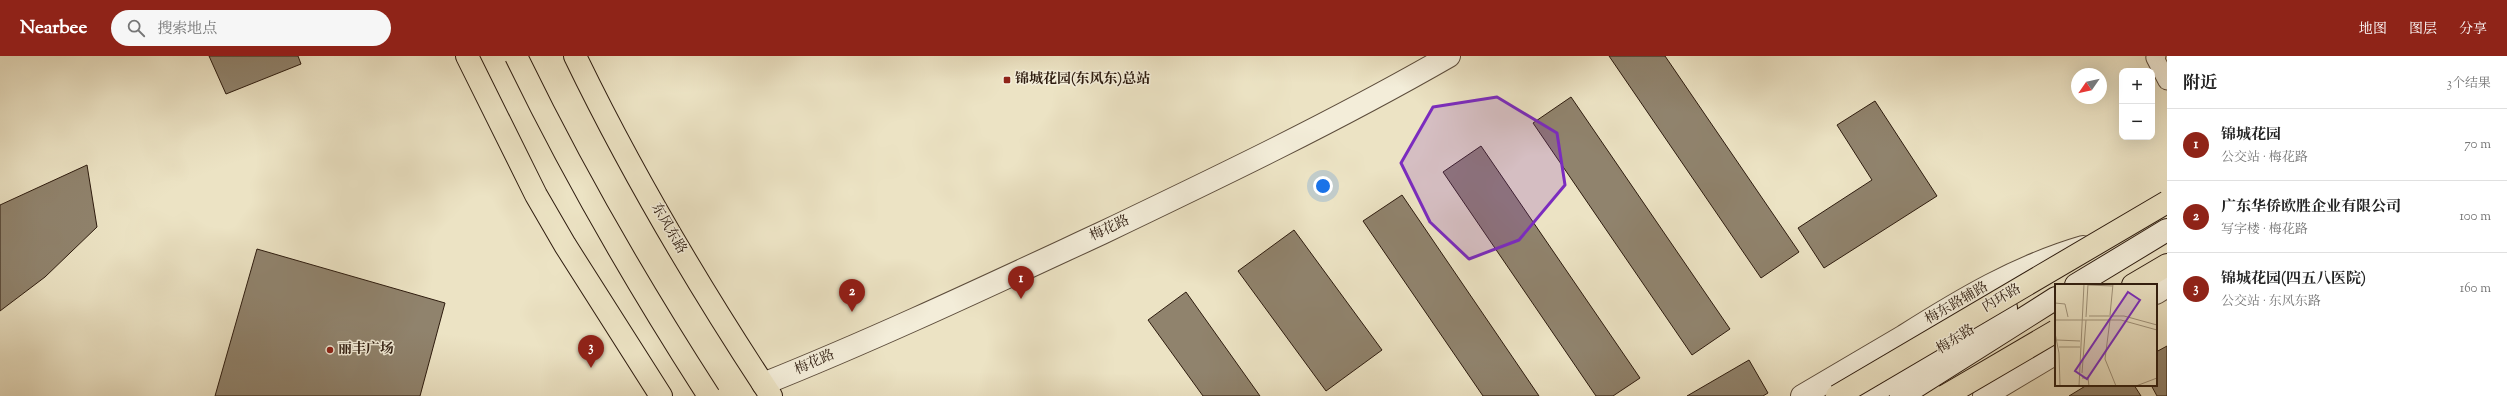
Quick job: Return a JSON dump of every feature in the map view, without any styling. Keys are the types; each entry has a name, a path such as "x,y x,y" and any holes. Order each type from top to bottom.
{"highway":[{"path":"467,56 536,195 564,246 661,396"},
{"path":"516,56 542,111 632,276 709,396"},
{"name":"东风东路","path":"575,56 598,105 668,230 767,390"},
{"name":"内环路","path":"1837,396 2167,202"},
{"path":"2135,284 2167,265"},
{"path":"1946,396 2055,332"}],"street":[{"name":"梅花路","path":"767,390 1201,186 1320,127 1449,56"},
{"name":"梅东路","path":"1868,396 2122,234 2167,208"},
{"path":"2078,284 2167,230"},
{"name":"梅东路辅路","path":"1802,396 1955,304 1998,281 2036,262 2122,234"},
{"path":"2157,292 2167,286"},
{"name":"梅东路","path":"1901,396 2055,299"},
{"path":"1984,396 2055,353"},
{"path":"1954,362 1975,396"}],"lane":[{"path":"2157,56 2155,58 2167,81"}],"highlighted area":[{"path":"1497,97 1557,133 1565,185 1519,240 1469,259 1430,222 1401,163 1433,107"}],"building":[{"path":"209,56 298,56 301,64 226,94"},
{"path":"1609,56 1665,56 1799,252 1761,278"},
{"path":"1571,97 1730,329 1692,355 1533,123"},
{"path":"1875,101 1937,196 1824,268 1798,228 1872,180 1837,125"},
{"path":"1481,146 1640,378 1613,396 1596,396 1443,172"},
{"path":"87,165 97,227 45,277 0,311 0,205"},
{"path":"1402,195 1539,396 1483,396 1363,221"},
{"path":"1294,230 1382,350 1326,391 1238,271"},
{"name":"丽丰广场","path":"257,249 445,303 420,396 215,396"},
{"path":"1186,292 1260,396 1203,396 1148,320"},
{"path":"2167,346 2167,396 2157,396 2152,386 2157,386 2157,351"},
{"path":"1749,360 1768,393 1763,396 1687,396"},
{"path":"2085,386 2135,386 2141,396 2069,396"}],"place":[{"name":"锦城花园(东风东)总站","path":"1007,80"},
{"name":"锦城花园","path":"1021,299"},
{"name":"广东华侨欧胜企业有限公司","path":"852,312"},
{"name":"丽丰广场","path":"330,350"},
{"name":"锦城花园(四五八医院)","path":"591,368"}]}
